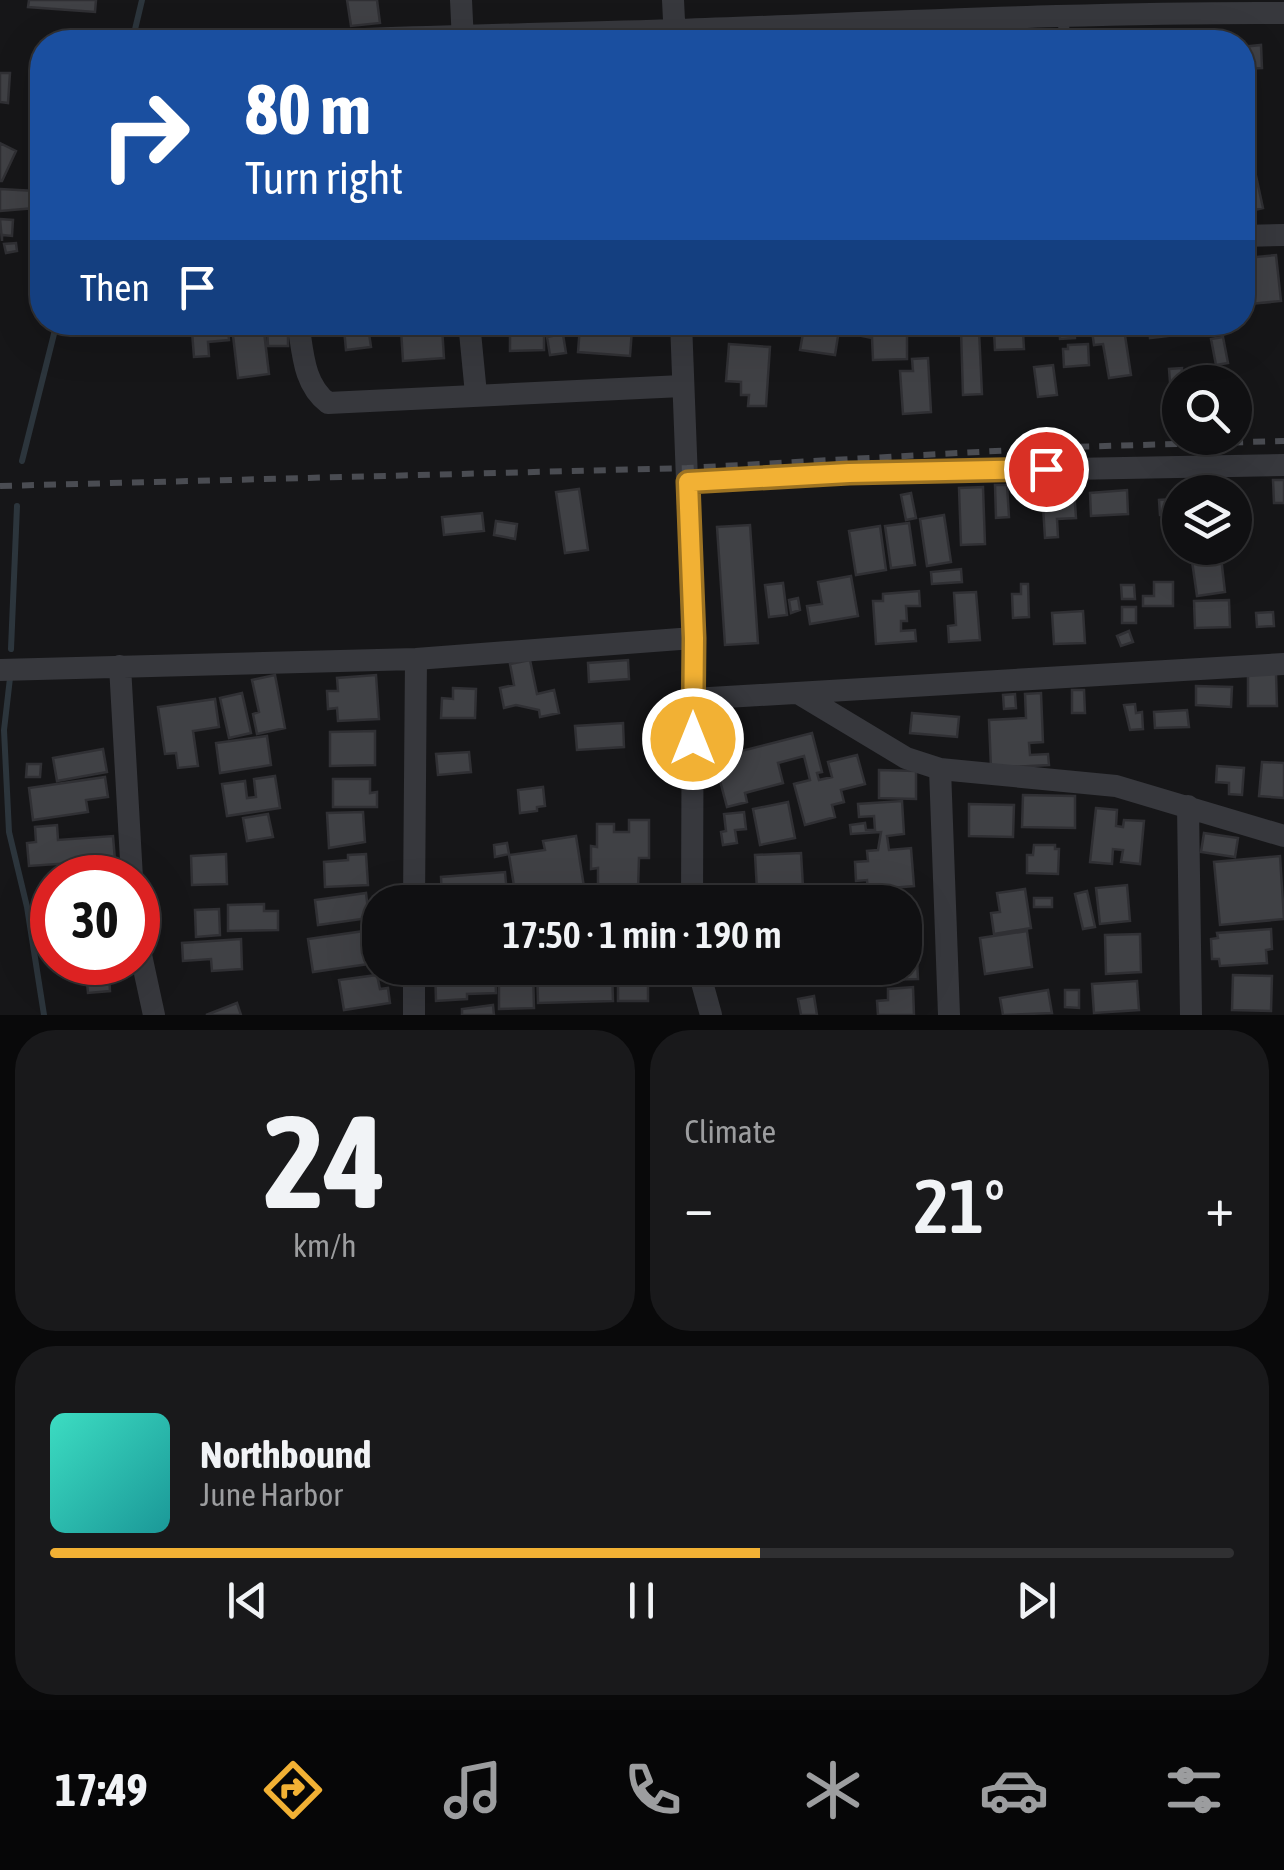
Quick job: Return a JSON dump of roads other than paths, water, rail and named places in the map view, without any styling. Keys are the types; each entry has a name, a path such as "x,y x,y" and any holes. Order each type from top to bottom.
{"street":[{"path":"461,0 463,30"},
{"path":"674,0 675,30"},
{"path":"881,30 914,11 1062,18 1140,6 1284,13"},
{"path":"1255,236 1284,235"},
{"path":"300,335 308,378 315,394 328,404 682,386"},
{"path":"469,335 476,394"},
{"path":"681,335 694,638 692,885"},
{"path":"688,482 849,473 1284,465"},
{"path":"0,670 416,659 694,638"},
{"path":"414,885 416,659"},
{"path":"693,699 1284,664"},
{"path":"120,666 131,855"},
{"path":"798,693 906,758 940,768 1089,781 1284,836"},
{"path":"940,768 949,1015"},
{"path":"1188,806 1191,1015"},
{"path":"148,985 154,1015"},
{"path":"414,985 414,1015"},
{"path":"703,985 711,1015"}],"lane":[{"path":"1062,18 1064,30"}],"waterway":[{"path":"135,30 142,0"},
{"path":"22,461 54,335"},
{"path":"11,649 17,506"},
{"path":"10,678 4,730 9,832 27,907 44,1015"}],"railway":[{"path":"0,486 687,468 1068,447 1284,441"}]}
